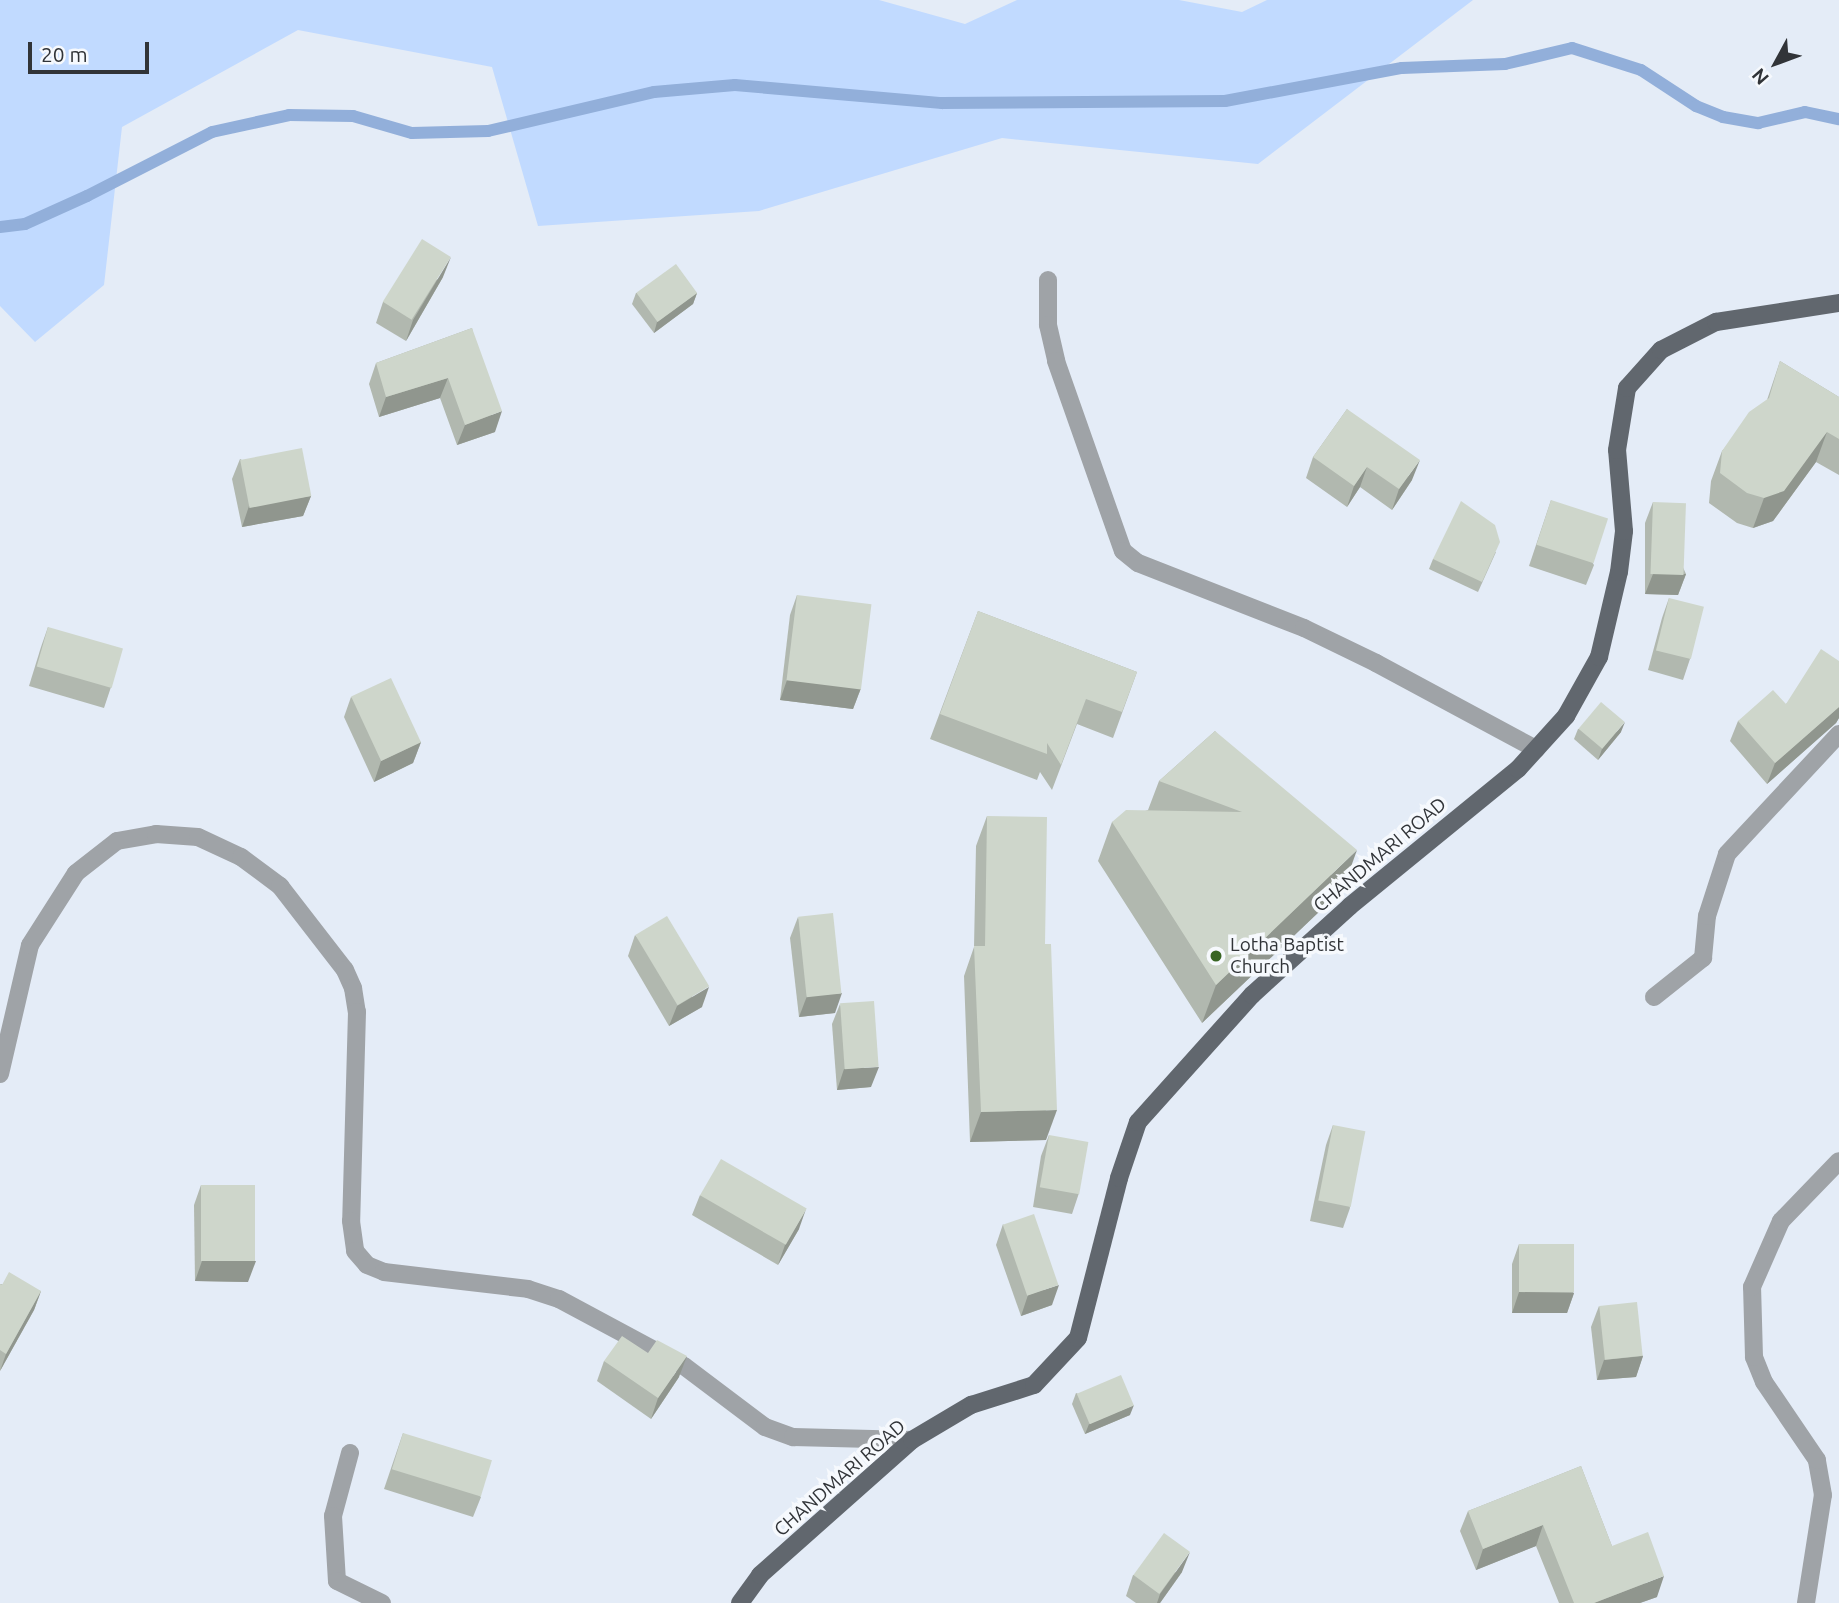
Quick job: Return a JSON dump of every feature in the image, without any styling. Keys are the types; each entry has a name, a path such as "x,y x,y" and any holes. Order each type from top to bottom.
{"main road":[{"name":"CHANDMARI ROAD","path":"740,1603 760,1575 912,1440 971,1405 1034,1385 1078,1338 1119,1178 1138,1122 1252,995 1392,870 1518,769 1566,716 1599,657 1619,572 1624,531 1617,450 1627,388 1661,350 1716,322 1839,303"}],"street":[{"path":"1048,280 1048,326 1056,361 1123,551 1138,563 1304,628 1376,663 1536,749"},
{"path":"1654,997 1703,958 1707,916 1727,854 1839,734"},
{"path":"0,1074 30,945 76,873 117,841 156,834 198,837 241,856 280,886 345,970 353,988 357,1012 351,1221 355,1251 367,1265 384,1272 528,1289 559,1299 684,1366 754,1420 793,1437 912,1440"},
{"path":"1806,1603 1823,1495 1817,1460 1764,1382 1754,1357 1752,1286 1781,1221 1839,1161"},
{"path":"349,1453 333,1516 337,1581 382,1603"}],"shaded area":[{"path":"0,0 879,0 965,24 1017,0 1179,0 1242,12 1267,0 1473,0 1258,164 1002,138 759,211 538,226 492,67 298,30 122,127 104,285 35,342 0,306"}],"building":[{"path":"422,239 451,257 412,320 383,302"},
{"path":"676,264 697,293 658,322 636,293"},
{"path":"472,328 502,411 465,425 448,378 386,397 376,363"},
{"path":"1780,361 1839,397 1839,439 1827,432 1784,491 1764,498 1747,493 1720,473 1722,451 1749,412 1769,398"},
{"path":"1347,409 1420,460 1399,489 1367,467 1354,486 1313,457"},
{"path":"302,448 311,496 250,508 240,460"},
{"path":"1551,500 1608,519 1594,563 1536,545"},
{"path":"1461,501 1495,525 1500,542 1482,582 1433,559"},
{"path":"1653,502 1686,503 1683,575 1650,574"},
{"path":"797,595 871,604 861,689 787,680"},
{"path":"1669,598 1704,607 1691,659 1656,650"},
{"path":"978,611 1137,672 1122,712 1086,699 1061,765 1047,743 1047,754 940,714"},
{"path":"48,627 123,648 112,688 37,666"},
{"path":"1821,649 1839,661 1839,707 1775,763 1738,721 1773,690 1786,704"},
{"path":"391,678 421,742 381,761 351,697"},
{"path":"1601,702 1625,722 1602,749 1579,729"},
{"name":"Lotha Baptist Church","path":"1215,731 1357,850 1216,985 1112,822 1126,810 1242,812 1159,781"},
{"path":"987,816 1047,817 1045,944 1051,944 1057,1110 981,1112 974,946 985,946"},
{"path":"833,913 841,994 807,997 798,917"},
{"path":"667,916 709,986 678,1005 635,935"},
{"path":"874,1001 879,1067 845,1069 840,1003"},
{"path":"1333,1125 1365,1131 1351,1207 1318,1201"},
{"path":"1049,1135 1088,1142 1079,1194 1040,1187"},
{"path":"721,1159 807,1208 786,1245 700,1195"},
{"path":"201,1185 255,1185 255,1261 201,1261"},
{"path":"1034,1214 1058,1285 1027,1296 1003,1225"},
{"path":"1519,1244 1574,1244 1574,1292 1519,1292"},
{"path":"9,1272 41,1291 6,1354 0,1350 0,1284 2,1285"},
{"path":"1637,1302 1643,1356 1605,1360 1599,1306"},
{"path":"622,1336 648,1353 657,1340 687,1356 658,1398 604,1361"},
{"path":"1121,1375 1134,1405 1090,1424 1077,1394"},
{"path":"403,1433 492,1460 481,1497 392,1469"},
{"path":"1581,1466 1612,1546 1648,1532 1664,1576 1594,1603 1574,1603 1543,1525 1483,1549 1468,1511"},
{"path":"1164,1533 1190,1552 1159,1594 1133,1575"}],"waterway":[{"path":"0,227 25,224 87,196 212,132 289,115 353,116 412,133 488,131 654,92 735,85 942,103 1225,101 1402,68 1505,64 1572,48 1641,70 1696,106 1723,117 1758,123 1805,112 1839,119"}],"place":[{"name":"Lotha Baptist Church","path":"1216,956"}]}
